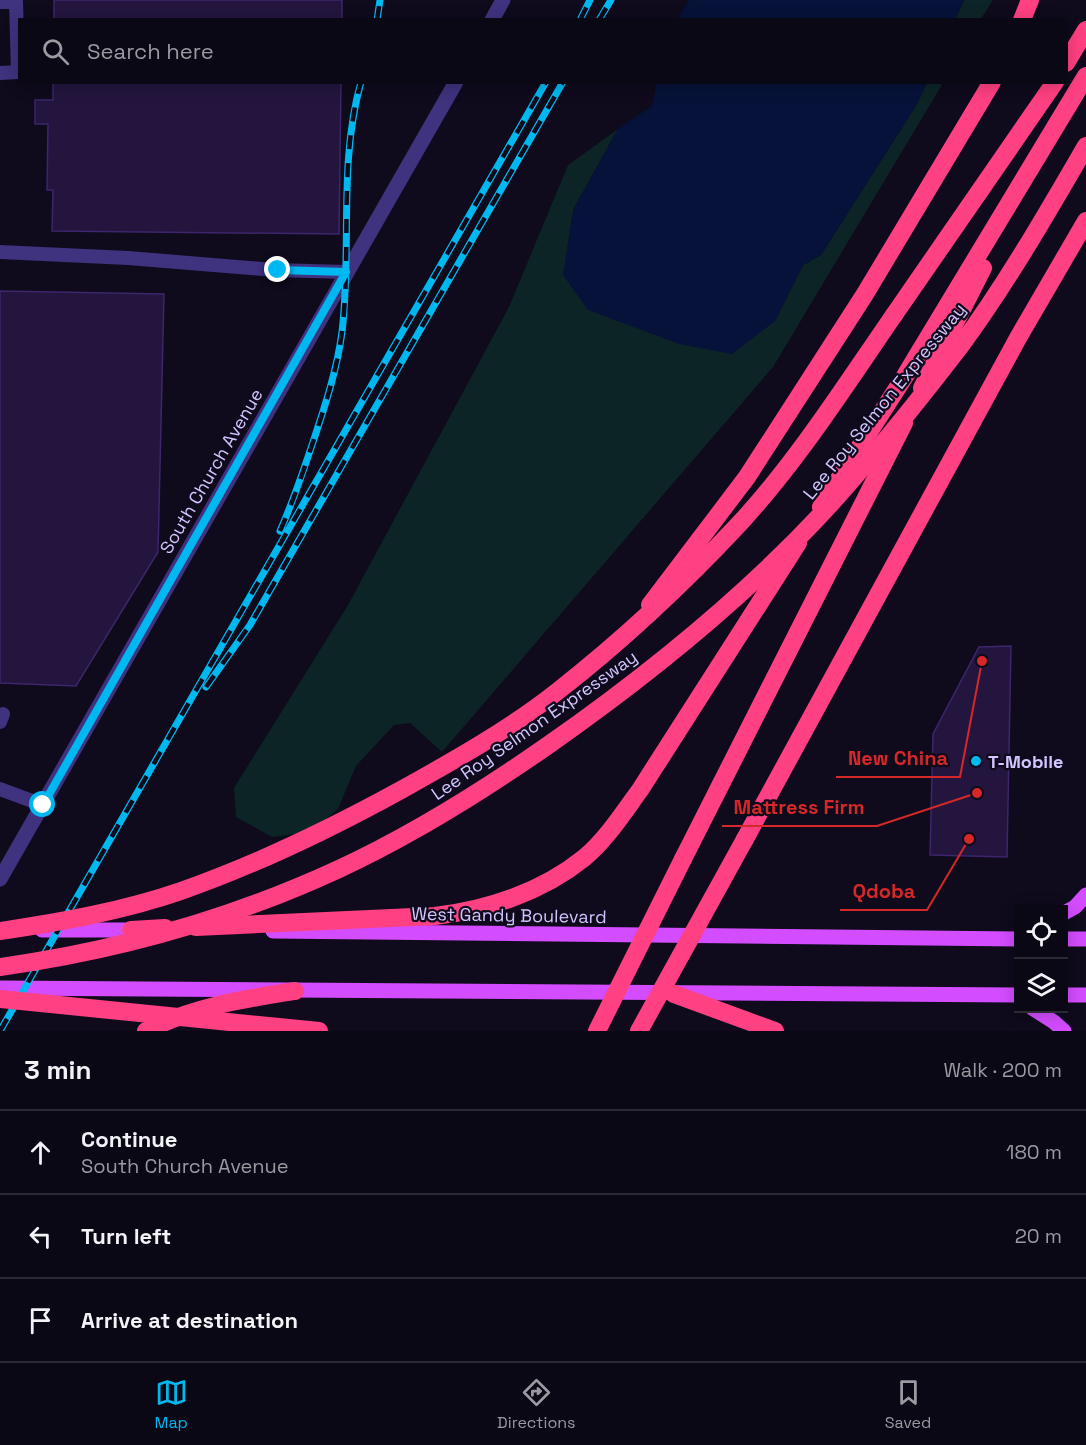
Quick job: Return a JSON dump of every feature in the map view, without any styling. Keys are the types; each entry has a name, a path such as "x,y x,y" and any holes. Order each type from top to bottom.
{"highway":[{"path":"1023,18 1030,0"},
{"path":"1068,60 1086,30"},
{"path":"131,930 423,917 462,913 512,898 561,873 584,857 616,822 640,790 904,376 1086,76"},
{"path":"637,623 747,477 865,294 991,84"},
{"name":"Lee Roy Selmon Expressway","path":"0,931 55,922 160,897 219,877 299,843 426,776 512,724 558,691 674,592 734,529 791,460 1054,84"},
{"path":"597,1031 1045,146"},
{"name":"Lee Roy Selmon Expressway","path":"0,967 70,955 168,931 249,905 340,868 385,846 474,795 641,678 692,636 782,554 868,460 962,344 1026,248 1086,146"},
{"path":"639,1031 1018,338 1086,221"},
{"path":"146,1031 168,1019 198,1010 295,991"},
{"path":"674,994 776,1031"},
{"path":"0,999 319,1031"}],"main road":[{"path":"1068,911 1086,895"},
{"name":"West Gandy Boulevard","path":"0,931 131,930 1014,939"},
{"path":"991,939 1014,933"},
{"path":"1068,939 1086,939"},
{"path":"0,967 24,988"},
{"path":"0,988 1014,995"},
{"path":"1002,995 1014,1000"},
{"path":"1068,995 1086,995"},
{"path":"1040,1013 1064,1031"}],"street":[{"path":"493,18 503,0"},
{"name":"South Church Avenue","path":"0,879 455,84"}],"lane":[{"path":"0,2 16,2 18,72 0,73"},
{"path":"0,252 128,258 275,270 346,272"},
{"path":"0,789 43,805"}],"green space":[{"path":"964,0 993,0 982,18 956,18"},
{"path":"927,84 942,84 773,367 442,752 410,723 394,725 356,766 338,809 310,832 272,837 236,817 234,788 348,605 509,307 568,165 618,129 573,210 775,321 803,265 821,255 917,104"}],"water":[{"path":"689,0 964,0 955,18 679,18"},
{"path":"657,84 927,84 917,104 821,255 803,265 775,321 732,354 679,344 588,310 563,275 573,210 618,129 652,106"}],"building":[{"path":"54,0 342,0 342,18 54,18"},
{"path":"53,84 341,84 339,234 52,231 53,190 47,190 48,124 35,124 35,100 53,100"},
{"path":"0,291 164,294 158,552 76,686 0,683"},
{"path":"1011,646 1007,857 930,855 933,734 979,647"}],"railway":[{"path":"377,18 380,0"},
{"path":"581,18 590,0"},
{"path":"600,18 611,0"},
{"path":"280,531 298,487 322,415 340,346 345,301 350,144 361,84"},
{"path":"0,1031 545,84"},
{"path":"206,687 250,625 562,84"}],"place":[{"name":"New China","path":"982,661"},
{"name":"T-Mobile","path":"976,761"},
{"name":"Mattress Firm","path":"977,793"},
{"name":"Qdoba","path":"969,839"}],"route":[{"path":"43,805 346,272 278,270"}]}
